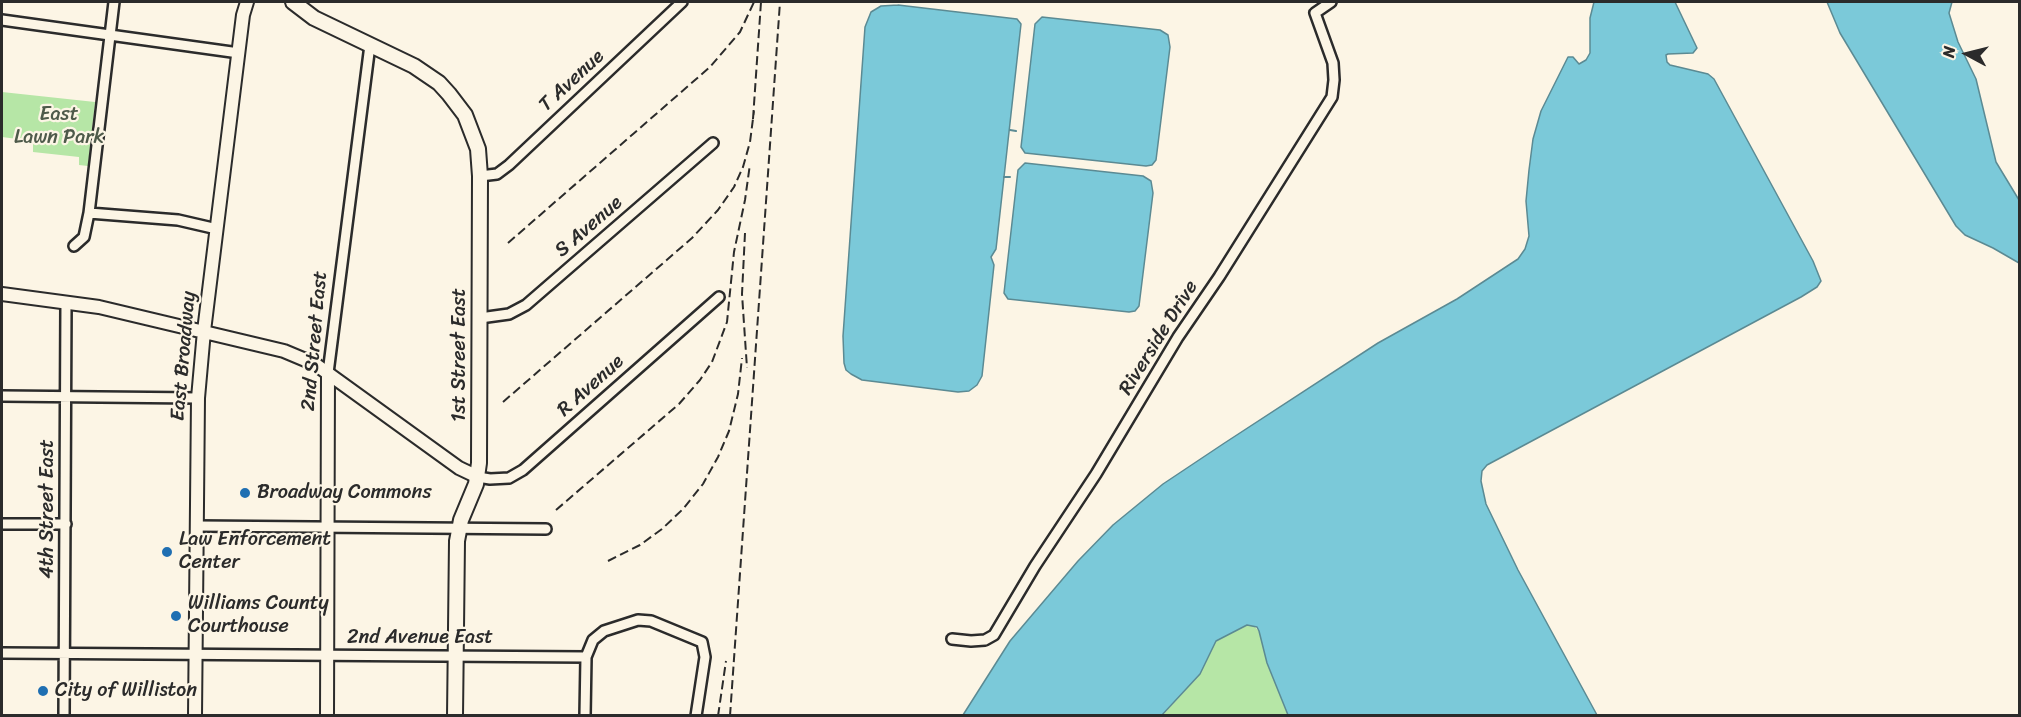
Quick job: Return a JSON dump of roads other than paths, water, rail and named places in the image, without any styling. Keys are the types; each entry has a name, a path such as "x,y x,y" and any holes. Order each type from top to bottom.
{"main road":[{"name":"1st Street East","path":"293,2 314,18 428,75 454,99 475,136 480,161 479,448 474,491 459,530 456,551 455,716"}],"street":[{"path":"74,246 84,237 89,213 114,2"},
{"name":"East Broadway","path":"195,716 198,398 204,331 247,2"},
{"name":"T Avenue","path":"480,176 497,174 509,165 682,2"},
{"name":"Riverside Drive","path":"952,639 978,641 994,635 1035,566 1096,474 1178,337 1219,278 1332,97 1334,63 1315,13 1331,2"},
{"path":"2,20 239,53"},
{"name":"2nd Street East","path":"327,716 328,373 369,45"},
{"name":"S Avenue","path":"480,318 509,314 526,305 713,143"},
{"path":"89,213 178,220 217,229"},
{"path":"2,294 99,307 284,351 315,364 459,468 477,477"},
{"name":"R Avenue","path":"477,477 508,478 523,470 719,297"},
{"name":"4th Street East","path":"64,716 66,303"},
{"path":"2,396 198,398"},
{"path":"2,524 66,524"},
{"path":"197,526 546,529"},
{"path":"585,716 586,657 593,640 604,631 638,620 651,621 702,642 705,657 696,716"},
{"name":"2nd Avenue East","path":"2,653 586,657"}],"water":[{"path":"1594,2 1675,2 1697,48 1693,53 1668,54 1666,55 1667,62 1670,65 1708,74 1714,79 1813,261 1821,281 1817,287 1801,297 1487,465 1482,471 1481,481 1486,504 1518,570 1597,715 1288,715 1267,663 1259,631 1257,627 1247,625 1216,641 1200,674 1162,715 963,715 1010,641 1078,561 1113,525 1163,484 1223,444 1378,343 1457,299 1518,259 1525,249 1529,236 1526,201 1533,139 1541,111 1568,57 1573,57 1579,64 1586,60 1590,53 1590,18"},
{"path":"1827,2 1952,2 1949,13 1958,42 1976,79 1996,162 2019,200 2019,263 1965,235 1956,226 1840,33"},
{"path":"898,5 1017,19 1021,24 996,249 991,257 994,265 982,376 977,385 969,391 958,392 862,380 846,370 844,363 843,336 865,27 871,12 881,6"},
{"path":"1042,17 1160,30 1168,35 1170,47 1156,160 1152,165 1025,153 1021,147 1035,24"},
{"path":"1025,163 1143,176 1151,181 1153,193 1139,306 1135,311 1008,299 1004,293 1018,170"}],"waterway":[{"path":"1010,130 1016,131"},
{"path":"1004,177 1010,177"}],"railway":[{"path":"508,243 710,67 740,32 754,2"},
{"path":"753,119 761,2"},
{"path":"730,716 780,2"},
{"path":"503,402 692,238 718,210 734,187 743,167 750,142 754,111"},
{"path":"556,510 679,404 712,362 727,322 734,252 750,164"},
{"path":"745,233 742,294 747,368"},
{"path":"608,561 640,545 662,529 683,509 703,484 729,431 738,394 742,358"},
{"path":"718,716 726,661"}],"place":[{"name":"Broadway Commons","path":"245,493"},
{"name":"Law Enforcement Center","path":"167,552"},
{"name":"Williams County Courthouse","path":"176,616"},
{"name":"City of Williston","path":"43,691"}],"park label":[{"name":"East Lawn Park","path":"59,126"}]}
